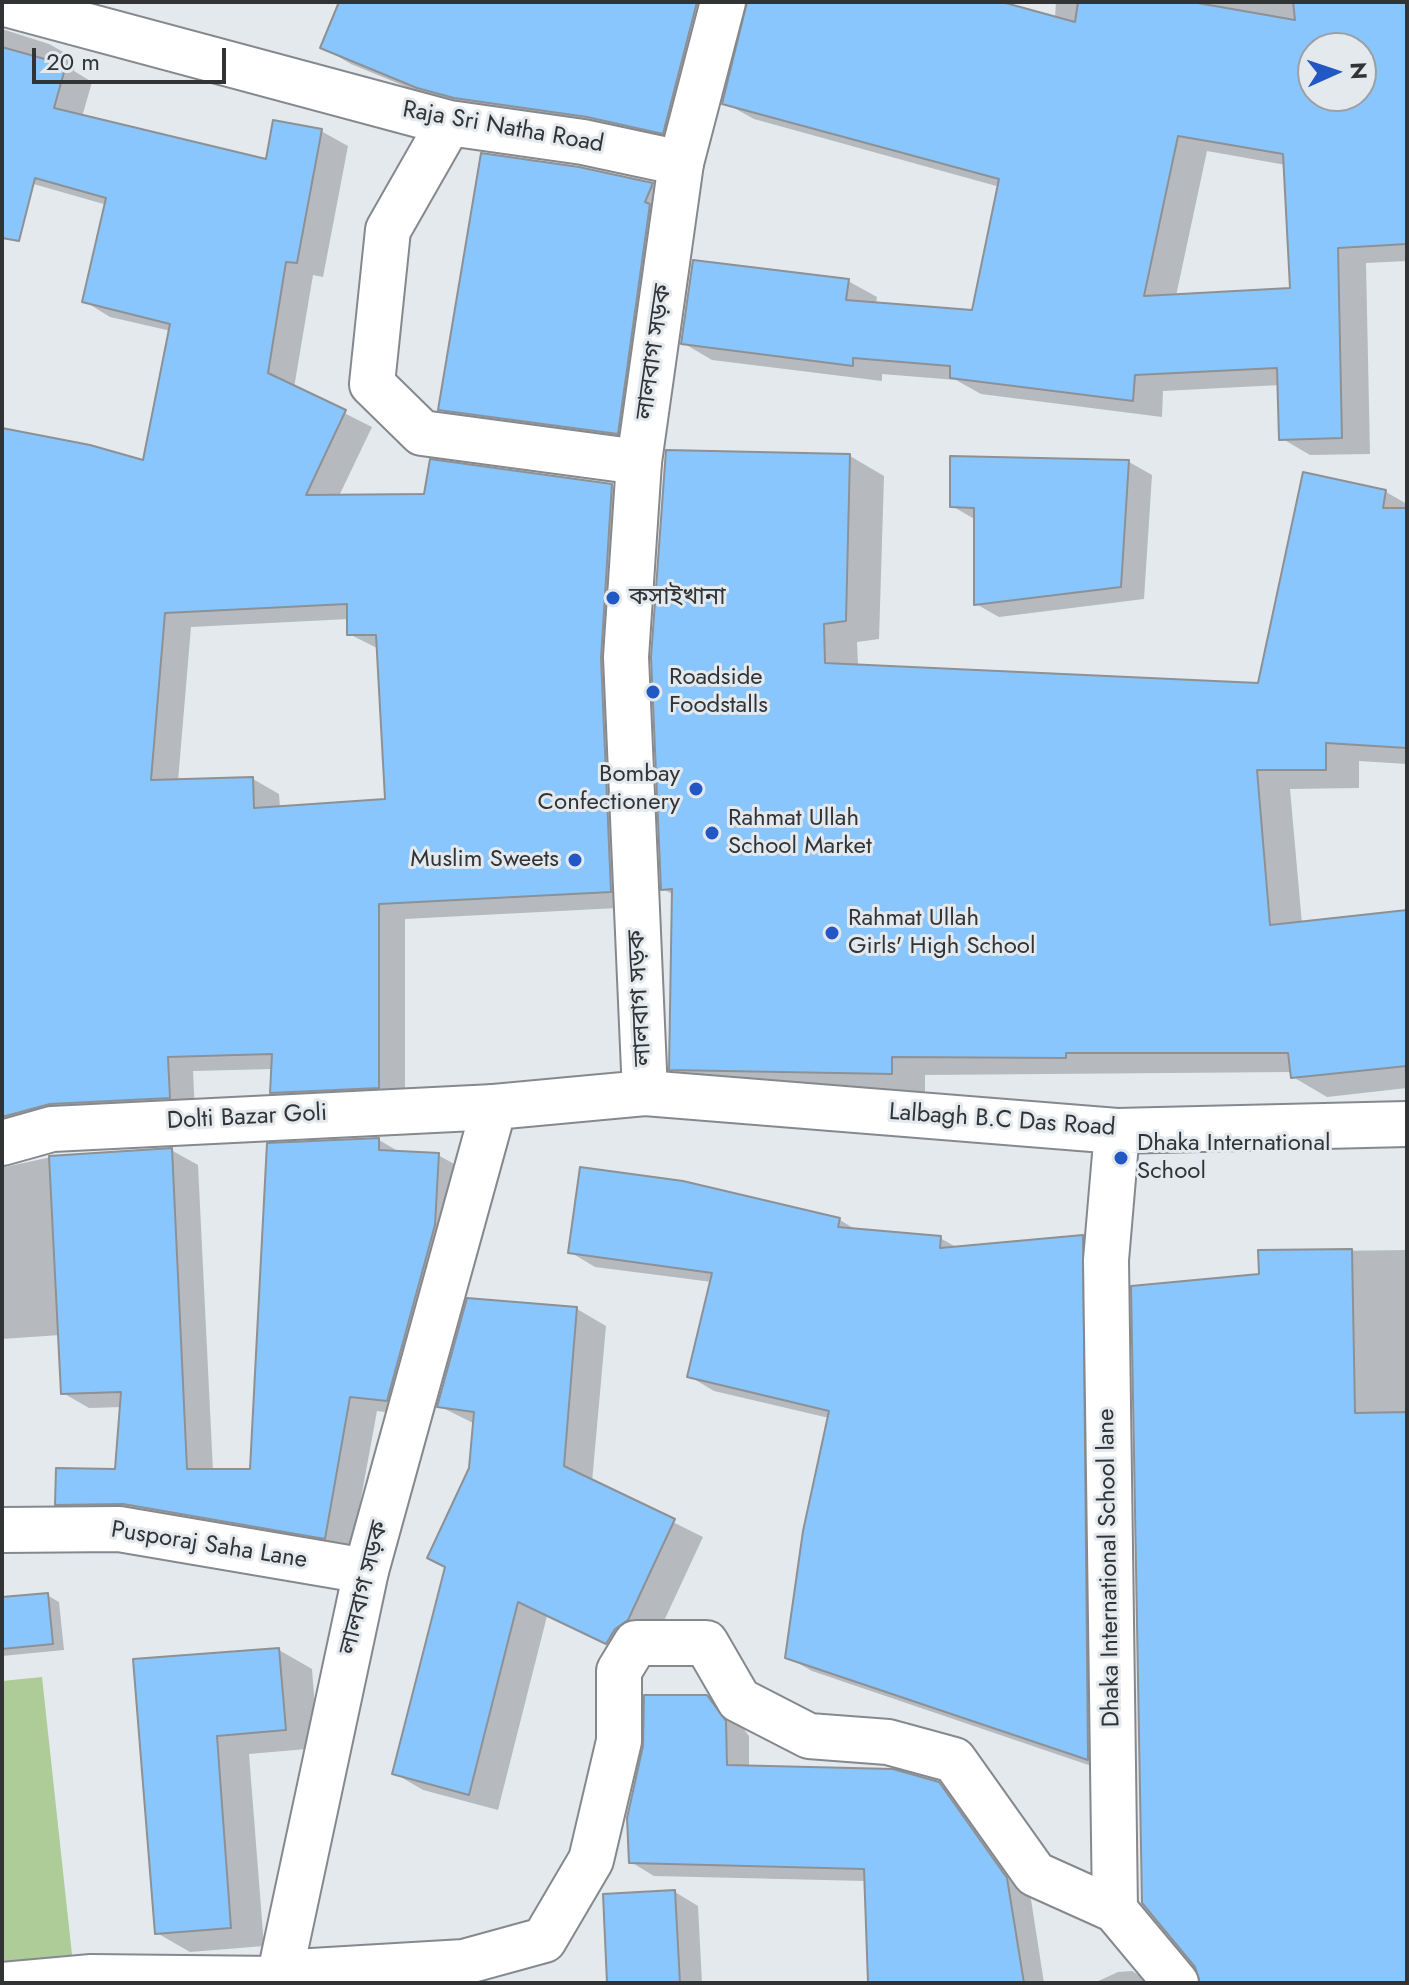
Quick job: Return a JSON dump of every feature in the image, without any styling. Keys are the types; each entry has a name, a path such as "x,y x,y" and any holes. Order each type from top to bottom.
{"street":[{"name":"লালবাগ সড়ক","path":"278,1978 366,1571 494,1107 645,1093 626,657 639,462 681,163 723,2"},
{"name":"Raja Sri Natha Road","path":"2,3 449,123 583,142 681,163"},
{"path":"449,123 388,230 372,384 422,433 639,462"},
{"name":"Lalbagh B.C Das Road","path":"645,1093 1117,1131 1407,1124"},
{"name":"Dolti Bazar Goli","path":"2,1143 52,1129 494,1107"},
{"name":"Dhaka International School lane","path":"1115,1910 1106,1260 1117,1131"},
{"name":"Pusporaj Saha Lane","path":"2,1530 119,1529 366,1571"},
{"path":"278,1978 464,1962 544,1940 591,1860 619,1741 619,1671 636,1643 706,1643 739,1700 809,1736 888,1742 954,1760 1035,1874 1115,1910 1176,1983"}],"lane":[{"path":"2,1979 91,1971 278,1978"}],"green space":[{"path":"42,1677 73,1964 2,1972 2,1681"}],"building":[{"path":"339,2 697,2 663,134 587,117 454,98 417,88 320,48"},
{"path":"747,2 1002,2 1075,22 1078,2 1192,2 1295,20 1293,2 1407,2 1407,244 1338,248 1342,438 1279,440 1277,368 1135,375 1133,401 950,378 950,366 853,358 853,366 681,344 693,260 849,279 846,300 972,310 999,179 722,104","holes":["1178,136 1283,154 1290,288 1144,296"]},
{"path":"2,47 66,65 54,108 266,159 273,120 322,129 297,263 286,262 268,373 346,410 306,495 424,494 430,459 612,484 601,658 611,892 379,904 379,1088 270,1093 272,1054 168,1057 170,1098 50,1104 2,1117 2,428 90,445 143,460 170,324 82,302 106,198 35,178 19,241 2,238","holes":["347,604 347,635 376,635 385,799 254,808 253,777 151,780 165,613"]},
{"path":"481,153 579,167 653,183 645,202 650,204 618,434 438,410"},
{"path":"666,450 850,454 846,621 824,624 825,663 1258,683 1303,472 1386,490 1383,508 1407,508 1407,748 1326,743 1326,770 1257,770 1270,925 1407,910 1407,1066 1291,1078 1288,1053 1066,1053 1066,1058 892,1057 892,1074 669,1070 672,889 661,890 651,657"},
{"path":"950,456 1129,460 1121,587 974,605 974,508 950,507"},
{"path":"379,1138 379,1150 439,1153 435,1225 387,1401 350,1397 325,1539 123,1504 55,1505 56,1468 115,1469 121,1392 61,1394 49,1156 172,1148 187,1469 250,1469 267,1143"},
{"path":"580,1167 683,1181 840,1218 838,1227 941,1236 940,1248 1083,1235 1088,1760 785,1658 803,1531 829,1411 687,1377 712,1273 568,1253"},
{"path":"1352,1249 1355,1413 1407,1412 1407,1983 1200,1983 1195,1967 1142,1903 1131,1286 1259,1274 1258,1250"},
{"path":"467,1298 577,1307 564,1466 675,1519 628,1620 615,1629 606,1644 518,1602 469,1795 392,1774 445,1567 427,1558 469,1468 474,1412 437,1407"},
{"path":"48,1593 53,1644 2,1649 2,1597"},
{"path":"279,1648 286,1730 217,1736 231,1928 155,1934 133,1659"},
{"path":"644,1695 707,1695 726,1721 727,1765 893,1769 939,1782 1007,1878 1024,1983 868,1983 864,1869 629,1863 627,1818 643,1746"},
{"path":"675,1890 680,1983 607,1983 603,1894"}],"place":[{"name":"কসাইখানা","path":"613,598"},
{"name":"Roadside Foodstalls","path":"653,692"},
{"name":"Bombay Confectionery","path":"696,789"},
{"name":"Rahmat Ullah School Market","path":"712,833"},
{"name":"Muslim Sweets","path":"575,860"},
{"name":"Rahmat Ullah Girls' High School","path":"832,933"},
{"name":"Dhaka International School","path":"1121,1158"}]}
